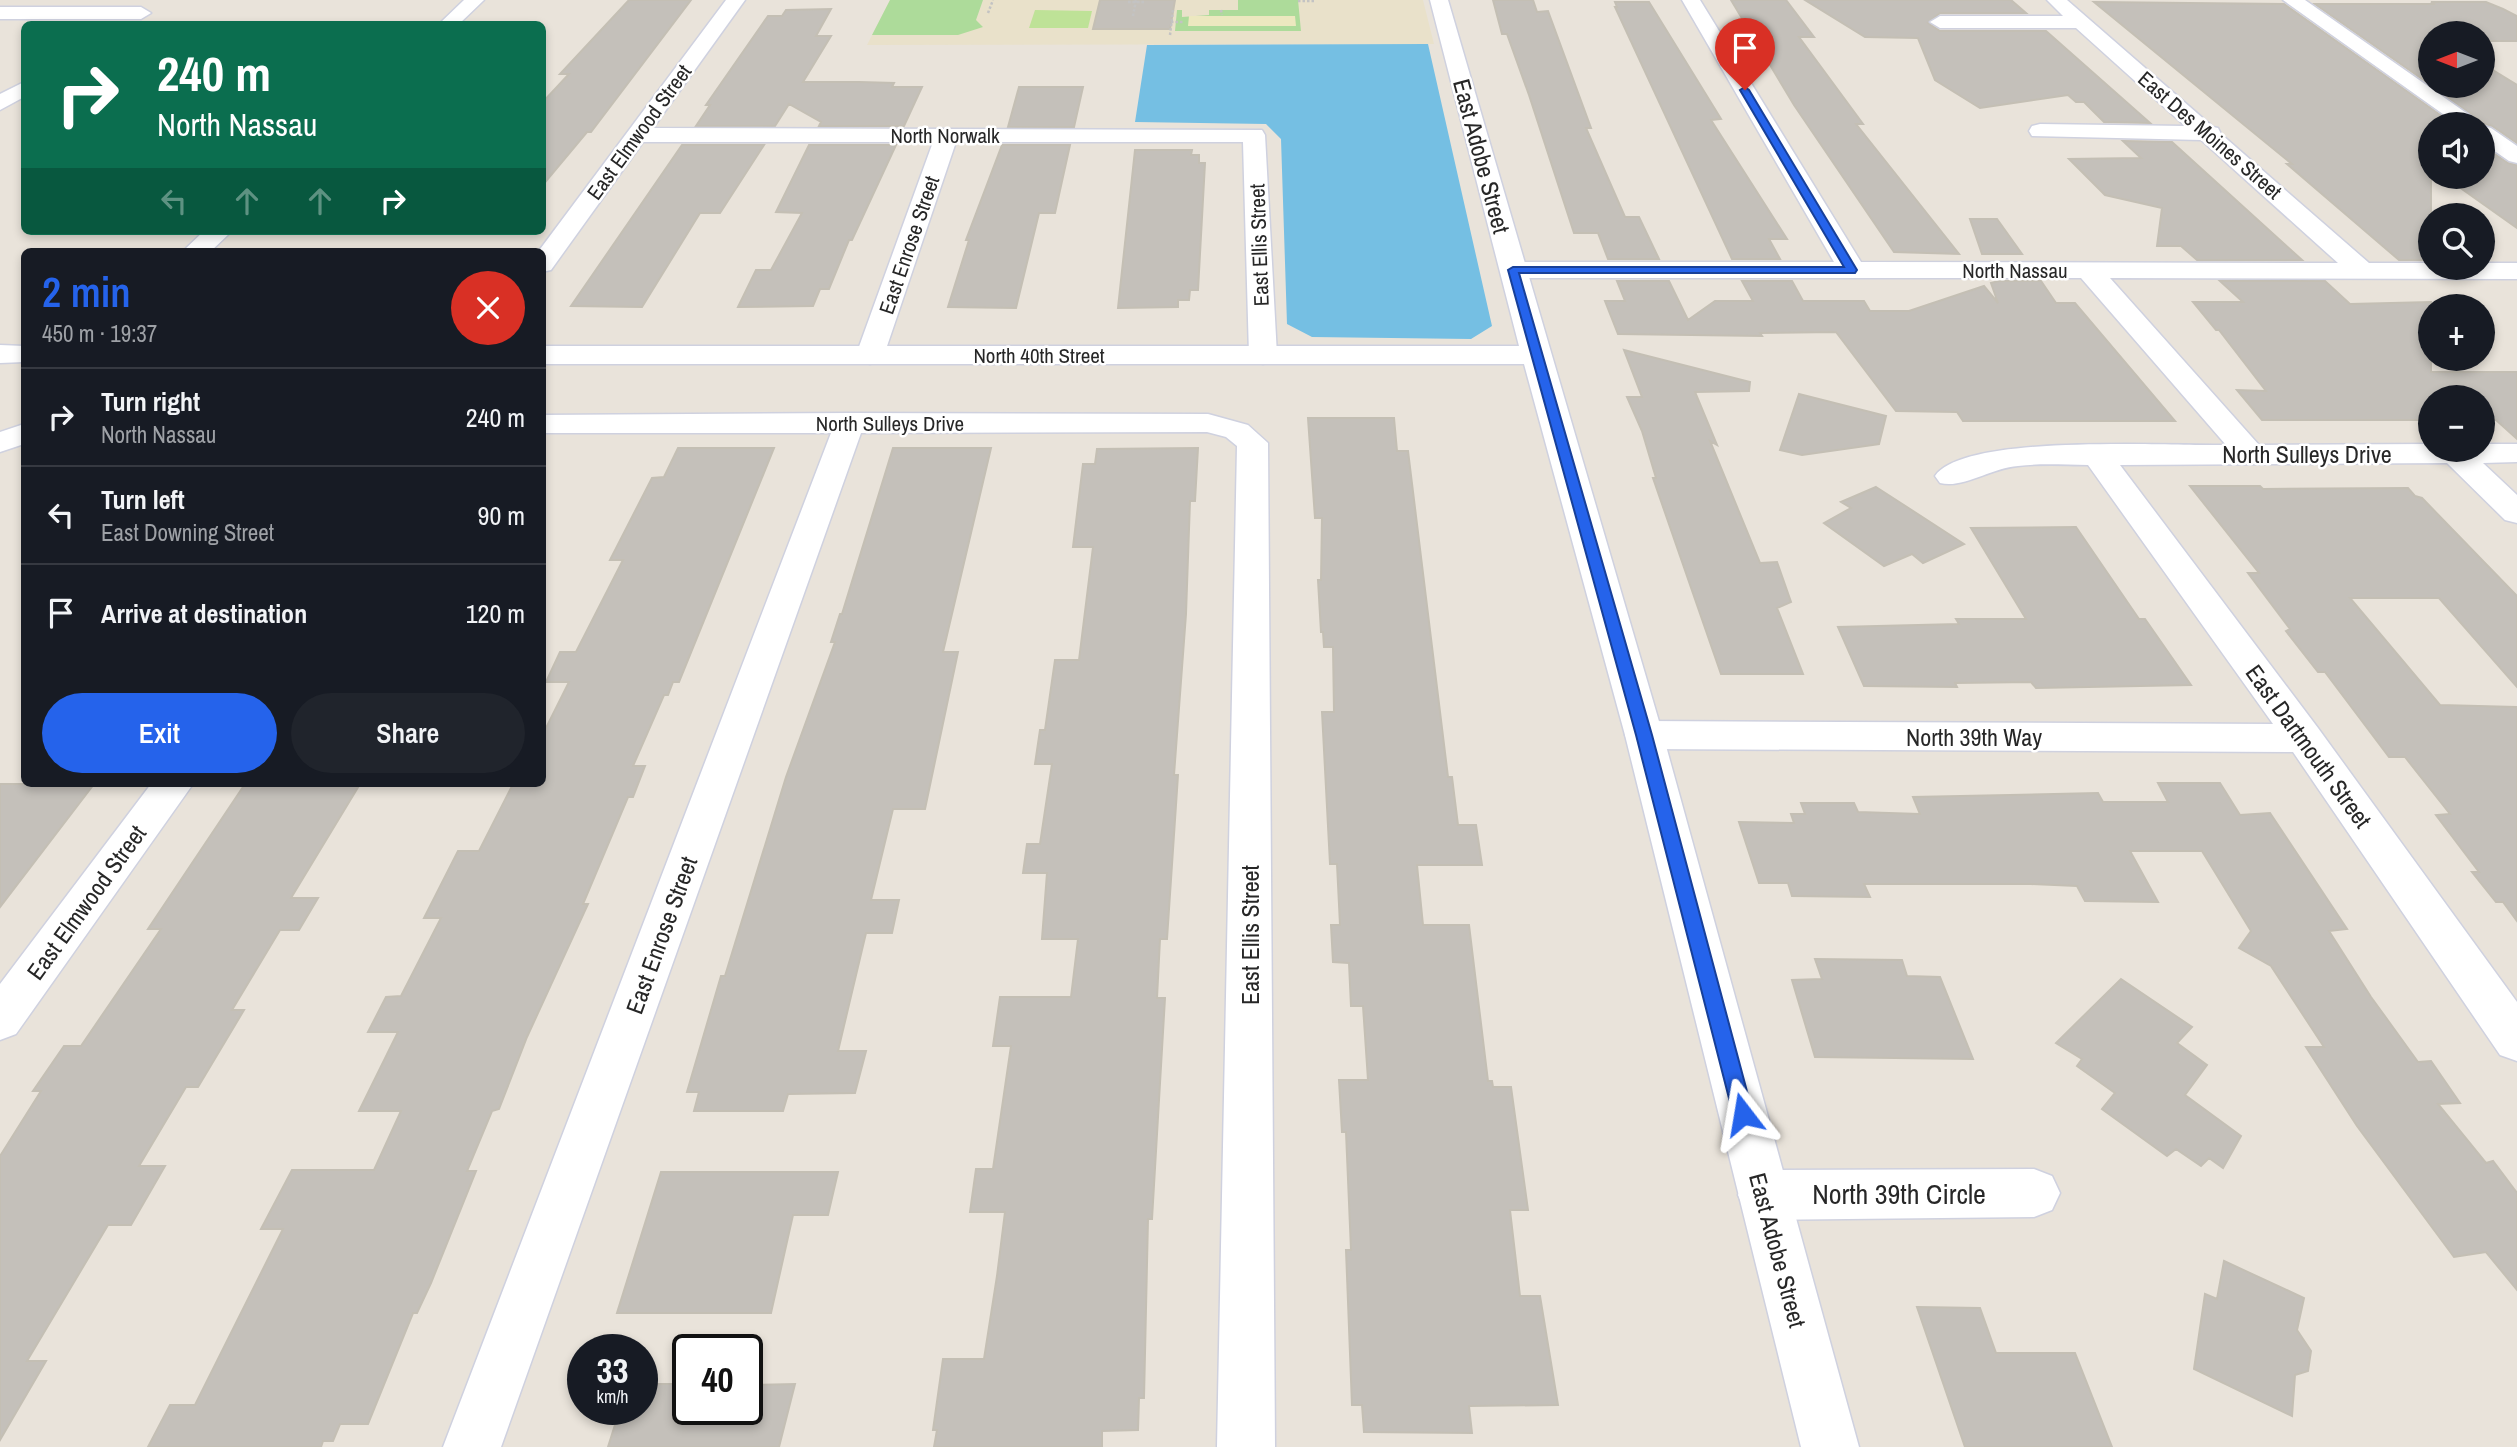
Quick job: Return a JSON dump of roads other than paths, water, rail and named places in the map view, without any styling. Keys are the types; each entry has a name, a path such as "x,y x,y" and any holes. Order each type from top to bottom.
{"street":[{"path":"128,21 162,0"},
{"path":"451,21 475,0"},
{"name":"East Elmwood Street","path":"546,258 736,0"},
{"name":"East Adobe Street","path":"1439,0 1644,735 1830,1447"},
{"path":"1692,0 1852,270"},
{"name":"East Des Moines Street","path":"2056,0 2210,133 2363,271"},
{"path":"2292,0 2454,112"},
{"path":"0,13 141,13"},
{"path":"1940,22 2081,22"},
{"path":"0,103 21,90"},
{"path":"2040,131 2210,133"},
{"name":"North Norwalk","path":"635,135 1254,135"},
{"name":"East Enrose Street","path":"870,355 947,135"},
{"name":"East Ellis Street","path":"1254,135 1263,355"},
{"path":"2495,141 2517,156"},
{"path":"200,248 214,235"},
{"name":"North Nassau","path":"1513,270 2517,271"},
{"path":"2088,270 2250,454"},
{"path":"0,354 21,354"},
{"name":"North 40th Street","path":"546,355 1536,355"},
{"name":"East Enrose Street","path":"472,1447 850,422"},
{"name":"North Sulleys Drive","path":"546,424 1208,423 1237,431"},
{"name":"East Ellis Street","path":"1237,431 1254,443 1246,1447"},
{"path":"0,443 21,434"},
{"name":"North Sulleys Drive","path":"1951,476 1984,462 2019,456 2418,453"},
{"name":"North Sulleys Drive","path":"2495,453 2517,453"},
{"name":"East Dartmouth Street","path":"2097,455 2304,738 2517,1040"},
{"path":"2464,462 2517,513"},
{"name":"North 39th Way","path":"1644,735 2304,738"},
{"name":"East Elmwood Street","path":"0,1020 171,787"},
{"name":"North 39th Circle","path":"1764,1195 2034,1193"}],"water":[{"path":"1428,44 1492,326 1471,339 1312,337 1287,324 1281,139 1266,124 1135,122 1147,45"}]}
